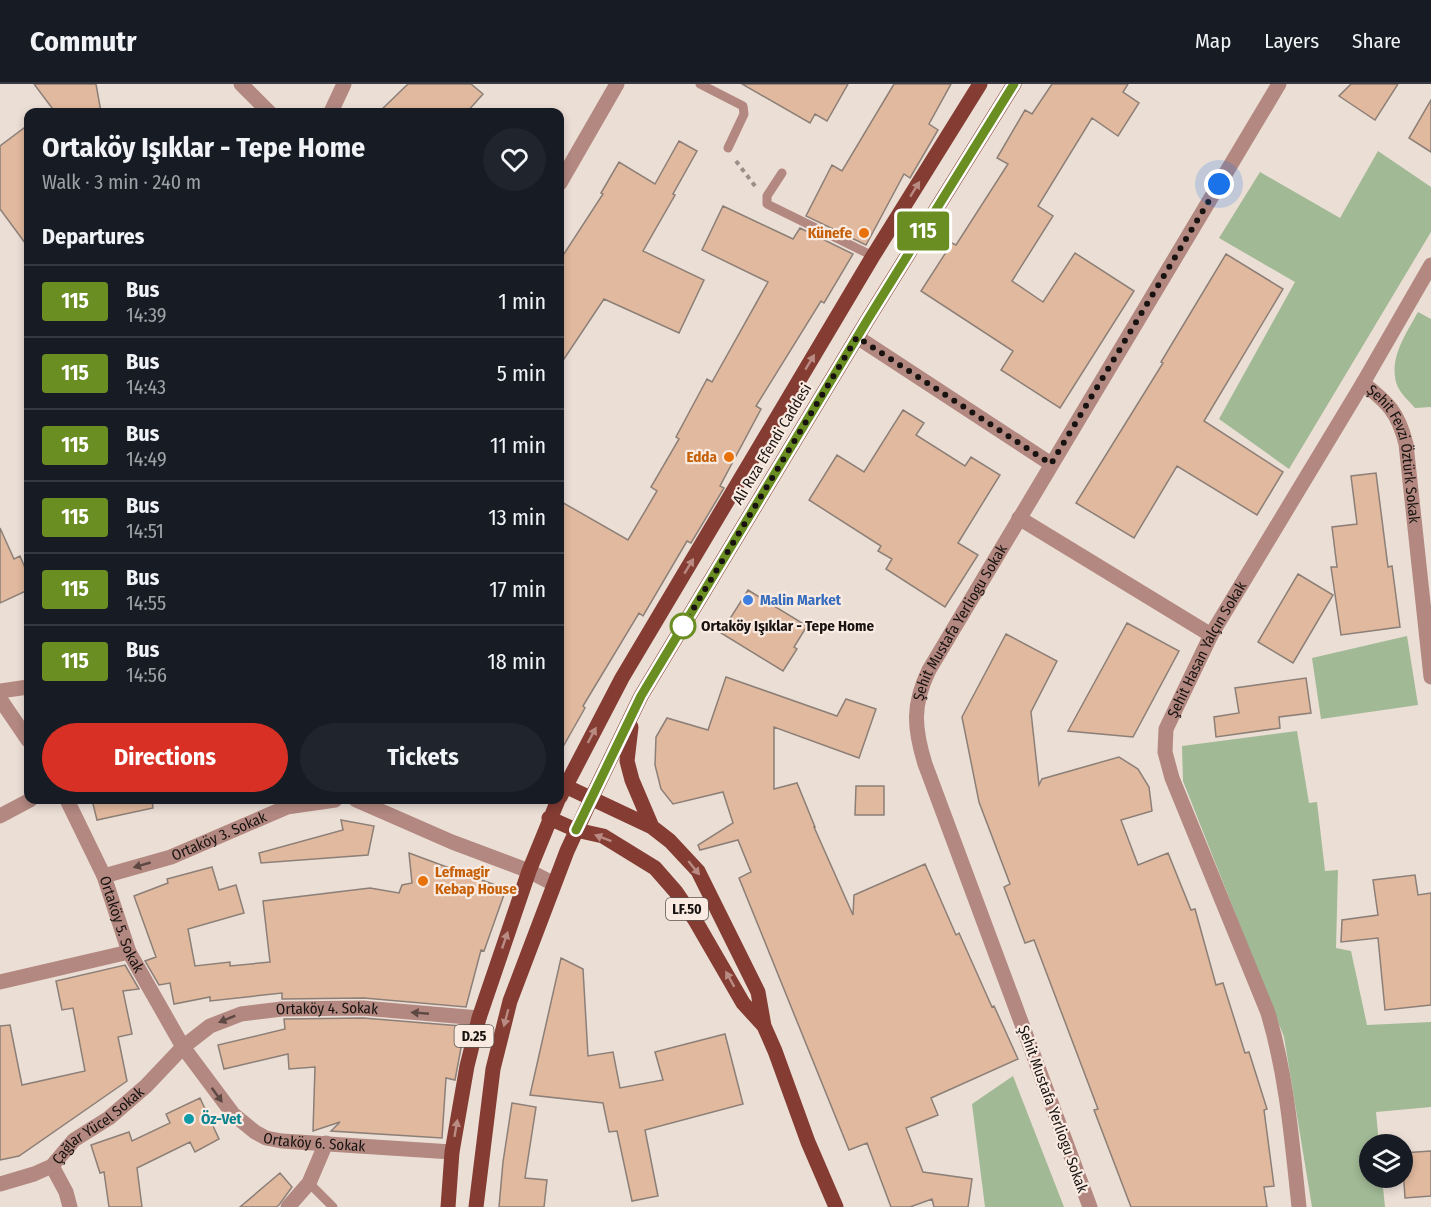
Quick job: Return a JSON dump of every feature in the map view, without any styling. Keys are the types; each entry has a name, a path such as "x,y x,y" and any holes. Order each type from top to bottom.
{"main road":[{"name":"Ali Rıza Efendi Caddesi","path":"564,788 622,678 873,256 980,84"},
{"name":"Ali Rıza Efendi Caddesi","path":"576,830 641,696 857,337 1014,84"},
{"path":"632,715 627,761 632,780 652,827"},
{"name":"LF.50","path":"564,794 591,799 615,808 652,827 670,841 698,871 758,992 764,1026 808,1142 836,1207"},
{"name":"Ali Rıza Efendi Caddesi","path":"529,871 556,804"},
{"name":"LF.50","path":"549,818 576,830 603,836 655,868 676,892 715,952 743,1003 764,1026"},
{"name":"D.25","path":"476,1207 493,1069 510,1001 576,830"},
{"name":"D.25","path":"448,1207 452,1152 467,1066 479,1018 529,871"}],"street":[{"path":"241,84 265,108"},
{"path":"333,108 345,84"},
{"path":"564,176 617,84"},
{"name":"Şehit Mustafa Yerliogu Sokak","path":"1090,1207 925,764 915,724 919,695 924,681 1019,518 1279,84"},
{"name":"Şehit Hasan Yalçın Sokak","path":"1299,1207 1290,1114 1277,1044 1268,1013 1172,778 1165,752 1166,729 1211,635 1363,383 1431,265"},
{"path":"857,337 1051,464"},
{"name":"Şehit Fevzi Öztürk Sokak","path":"1363,383 1392,409 1406,444 1431,677"},
{"path":"1019,518 1211,635"},
{"path":"0,691 24,688"},
{"path":"0,699 24,734"},
{"path":"0,816 24,803"},
{"name":"Ortaköy 5. Sokak","path":"69,804 104,876 129,952 183,1047"},
{"name":"Ortaköy 3. Sokak","path":"104,876 171,857 287,804"},
{"path":"365,804 453,842 529,871 555,884"},
{"path":"0,982 129,952"},
{"name":"Ortaköy 4. Sokak","path":"183,1047 210,1026 241,1014 282,1009 363,1008 479,1018"},
{"name":"Ortaköy 6. Sokak","path":"183,1047 233,1114 266,1138 452,1152"},
{"name":"Çağlar Yücel Sokak","path":"0,1184 52,1166 74,1140 109,1118 146,1086 183,1047"},
{"path":"288,1207 309,1182 326,1143"},
{"path":"52,1166 66,1192 70,1207"}],"lane":[{"path":"700,84 743,106 744,114 728,148"},
{"path":"782,173 767,196 767,204 873,256"},
{"path":"309,1182 333,1207"}],"path":[{"path":"728,148 766,201"}],"green space":[{"path":"1378,151 1431,187 1431,232 1289,469 1219,419 1295,282 1219,238 1260,172 1340,218"},
{"path":"1418,312 1431,319 1431,407 1415,408 1398,388 1395,366 1400,347"},
{"path":"1407,636 1418,705 1321,719 1312,658"},
{"path":"1297,731 1309,803 1317,802 1325,871 1338,870 1336,948 1351,951 1367,1025 1431,1022 1431,1107 1376,1112 1378,1134 1359,1134 1359,1188 1383,1188 1385,1207 1312,1207 1284,1037 1183,781 1182,746"},
{"path":"1013,1076 1064,1207 985,1207 972,1104"}],"building":[{"path":"34,84 96,84 100,108 52,108"},
{"path":"408,84 471,84 483,94 471,108 383,108"},
{"path":"742,84 848,84 827,121 815,114 810,123"},
{"path":"894,84 951,84 929,124 938,130 910,178 904,174 866,245 806,216 832,165 842,171"},
{"path":"1052,84 1128,84 1123,92 1139,103 1118,136 1092,118 1038,206 1053,216 1012,281 1043,302 1075,253 1134,291 1060,408 1001,370 1013,351 921,291 952,243 956,245 1008,164 997,158 1025,110 1032,114"},
{"path":"1351,84 1398,84 1375,120 1339,96"},
{"path":"1431,100 1431,152 1409,138"},
{"path":"24,128 24,242 0,209 0,146"},
{"path":"679,141 697,151 643,251 704,280 679,333 604,299 564,359 564,254 603,194 601,193 619,162 655,184"},
{"path":"723,206 793,239 800,228 853,254 824,303 821,301 756,406 761,409 720,486 724,488 691,543 687,541 643,616 639,613 583,706 585,708 564,745 564,503 628,540 657,491 651,487 679,439 676,437 707,379 712,382 768,282 702,250"},
{"path":"1226,254 1283,289 1204,421 1283,472 1257,515 1177,466 1134,538 1076,503 1163,363 1161,362"},
{"path":"903,410 924,423 916,435 965,466 971,457 1000,475 958,543 978,555 945,607 886,569 892,559 878,551 881,546 809,500 837,455 864,472"},
{"path":"1376,473 1388,567 1392,566 1400,627 1341,635 1331,567 1337,567 1332,527 1357,524 1351,476"},
{"path":"0,528 14,559 20,556 24,566 24,592 0,603"},
{"path":"1298,574 1333,595 1293,663 1258,642"},
{"path":"748,590 807,626 794,647 797,649 783,671 721,633"},
{"path":"1127,623 1179,651 1133,737 1068,731"},
{"path":"1006,634 1057,661 1031,712 1039,785 1042,779 1119,757 1138,769 1149,787 1152,811 1121,820 1138,865 1168,853 1191,910 1195,909 1216,985 1223,983 1245,1053 1249,1052 1267,1109 1264,1110 1274,1186 1264,1187 1267,1207 1131,1207 1094,1110 1098,1109 1034,940 1025,943 1004,887 1010,884 979,802 962,717"},
{"path":"726,677 837,716 846,699 876,709 859,758 774,727 774,789 797,783 853,915 854,895 925,864 956,935 959,933 992,1007 994,1006 1018,1059 931,1098 938,1115 906,1128 923,1172 972,1179 968,1207 934,1207 932,1199 910,1207 891,1207 867,1143 849,1150 739,878 751,872 738,840 700,850 698,845 733,823 723,792 673,804 661,789 655,765 656,737 667,718 708,730"},
{"path":"1306,678 1311,713 1279,717 1280,728 1216,737 1214,717 1239,713 1235,688"},
{"path":"856,786 884,786 884,815 855,815"},
{"path":"93,804 152,804 153,808 97,820"},
{"path":"341,820 374,826 368,855 261,863 259,853 343,830"},
{"path":"409,853 506,889 484,951 481,950 466,1007 364,998 282,999 282,993 210,1001 210,997 174,1004 170,983 159,985 145,961 156,957 134,896 168,883 167,879 212,867 219,890 236,885 244,913 188,929 195,966 230,962 230,966 270,962 263,901 370,888 399,893 402,885 412,883"},
{"path":"1415,875 1418,895 1431,893 1431,1005 1385,1010 1378,938 1341,942 1342,920 1378,915 1373,880"},
{"path":"561,958 583,969 588,1056 613,1052 620,1088 663,1080 655,1052 725,1034 743,1104 645,1130 658,1196 632,1201 617,1131 609,1132 603,1103 530,1095"},
{"path":"125,965 139,989 123,991 132,1034 118,1037 127,1081 19,1156 0,1160 0,1026 10,1025 22,1085 85,1071 73,1008 62,1010 56,981"},
{"path":"363,1018 461,1026 460,1031 464,1032 455,1080 446,1078 442,1138 331,1131 340,1122 313,1131 315,1067 289,1069 288,1054 224,1069 218,1045 285,1029 284,1019"},
{"path":"200,1098 219,1139 195,1152 190,1142 137,1168 142,1207 109,1207 104,1172 100,1173 91,1145 129,1132 132,1141 170,1123 166,1114"},
{"path":"512,1103 536,1107 525,1178 547,1180 544,1207 499,1207"},
{"path":"1431,1151 1431,1196 1405,1198 1404,1188 1413,1188 1413,1152"},
{"path":"280,1173 292,1187 279,1205 276,1207 240,1207"}],"bus line":[{"name":"115","path":"576,830 641,696 868,319 1014,84"}],"place":[{"name":"Künefe","path":"864,233"},
{"name":"Edda","path":"729,457"},
{"name":"Malin Market","path":"748,600"},
{"name":"Ortaköy Işıklar - Tepe Home","path":"683,626"},
{"name":"Lefmagir Kebap House","path":"423,881"},
{"name":"Öz-Vet","path":"189,1119"}],"route":[{"path":"683,626 857,337 1051,464 1219,184"}]}
